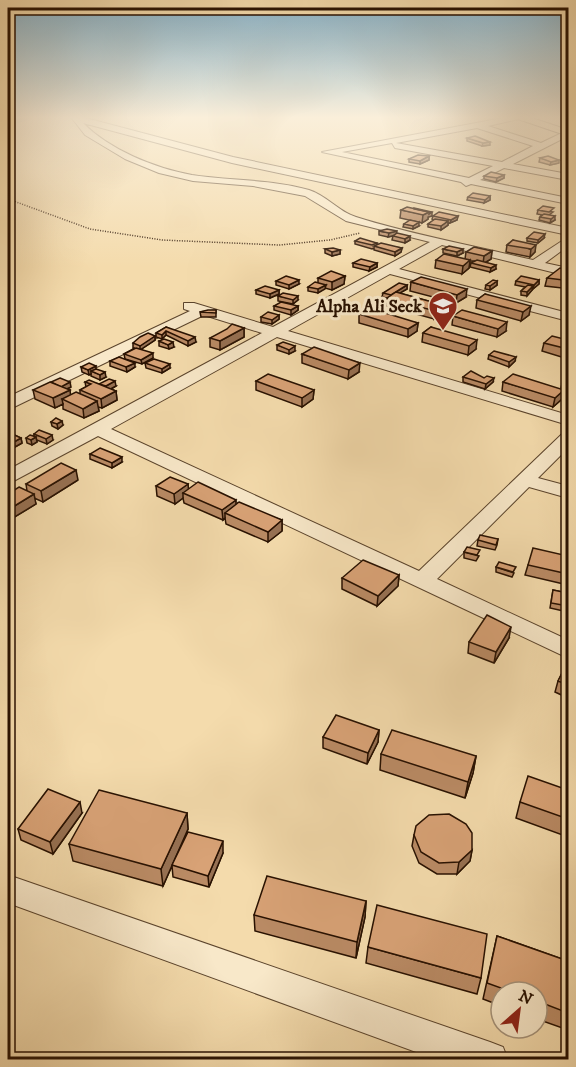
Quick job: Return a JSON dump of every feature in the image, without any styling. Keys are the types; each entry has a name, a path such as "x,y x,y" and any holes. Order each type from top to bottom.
{"street":[{"path":"152,167 193,178 253,183 309,193 350,219 568,272"},
{"path":"264,167 568,231"},
{"path":"400,167 568,201"},
{"path":"378,227 498,167"},
{"path":"512,167 568,177"},
{"path":"8,478 441,241"},
{"path":"535,264 568,241"},
{"path":"388,270 568,318"},
{"path":"8,403 196,308 568,420"},
{"path":"422,581 527,482 568,437 565,432 568,425"},
{"path":"97,429 568,650"},
{"path":"527,482 568,492"},
{"path":"8,889 490,1059"}],"path":[{"path":"8,199 90,229 162,240 279,245 330,240 378,227"}],"building":[{"path":"491,172 504,175 497,178 484,176"},
{"path":"473,193 490,196 485,200 468,197"},
{"path":"543,206 554,208 549,212 538,210"},
{"path":"407,207 429,212 423,215 401,210"},
{"path":"439,212 458,216 451,220 433,216"},
{"path":"544,214 555,216 551,219 540,217"},
{"path":"435,219 448,221 441,226 428,224"},
{"path":"410,220 419,222 413,226 404,224"},
{"path":"387,229 397,231 389,233 379,231"},
{"path":"534,232 545,234 538,240 527,238"},
{"path":"397,233 410,236 405,239 393,236"},
{"path":"360,238 377,243 372,245 355,241"},
{"path":"513,240 536,245 531,249 507,245"},
{"path":"381,243 402,248 395,252 374,246"},
{"path":"449,246 463,249 457,252 443,249"},
{"path":"474,247 492,251 484,256 466,252"},
{"path":"325,249 340,250 332,252"},
{"path":"444,254 470,260 463,266 436,260"},
{"path":"361,259 377,263 370,267 353,263"},
{"path":"477,260 496,265 491,268 471,263"},
{"path":"560,268 568,270 568,276 563,280 547,278"},
{"path":"331,271 345,276 332,282 318,278"},
{"path":"286,276 299,280 289,285 276,281"},
{"path":"521,276 539,280 534,285 516,281"},
{"path":"421,277 467,289 457,295 411,282"},
{"path":"493,280 497,281 490,286 486,285"},
{"path":"315,282 326,285 318,289 308,287"},
{"path":"399,283 407,285 391,295 383,293"},
{"path":"528,285 533,286 527,292 521,291"},
{"path":"265,286 279,290 270,294 256,290"},
{"path":"396,292 443,305 435,311 387,298"},
{"path":"283,293 298,296 293,300 278,296"},
{"path":"485,294 531,306 523,312 477,300"},
{"path":"281,302 298,306 291,310 274,306"},
{"path":"369,308 418,323 408,329 359,314"},
{"path":"216,310 216,313 200,312"},
{"path":"462,310 507,322 498,329 453,316"},
{"path":"268,312 279,315 272,320 261,317"},
{"path":"232,324 244,328 220,341 210,338 227,329"},
{"path":"166,327 195,337 188,341 166,331 162,335 156,333"},
{"path":"431,327 477,340 469,346 423,333"},
{"path":"148,333 155,336 140,346 133,343 140,337"},
{"path":"552,336 568,340 568,349 544,343"},
{"path":"164,339 173,342 168,345 159,341"},
{"path":"283,342 295,346 289,350 277,345"},
{"path":"314,347 360,363 349,370 302,354"},
{"path":"136,348 153,353 141,360 124,354"},
{"path":"494,351 516,357 509,362 489,355"},
{"path":"119,357 135,363 126,367 110,361"},
{"path":"154,359 170,364 162,369 145,363"},
{"path":"89,363 96,366 88,370 81,367"},
{"path":"96,369 105,372 100,375 91,371"},
{"path":"471,371 484,378 487,376 494,378 486,384 463,377"},
{"path":"268,374 314,390 302,398 256,381"},
{"path":"513,374 564,390 555,398 503,382"},
{"path":"568,377 568,385 562,383"},
{"path":"60,378 70,382 61,387 51,382"},
{"path":"109,379 115,381 106,386 99,384"},
{"path":"89,380 116,391 101,399 80,390 91,384 85,382"},
{"path":"50,382 70,390 53,398 33,390"},
{"path":"76,392 97,401 83,409 62,399"},
{"path":"56,418 62,421 57,424 51,422"},
{"path":"39,430 52,435 46,439 34,434"},
{"path":"8,432 21,438 14,442 8,439"},
{"path":"30,435 36,437 31,440 26,438"},
{"path":"100,448 122,457 112,463 90,454"},
{"path":"61,463 76,470 41,491 26,484"},
{"path":"170,477 188,484 174,494 156,486"},
{"path":"198,482 236,500 222,510 183,493"},
{"path":"19,487 34,494 8,510 8,494"},
{"path":"239,502 282,520 268,532 225,513"},
{"path":"480,535 498,539 496,545 478,540"},
{"path":"467,547 480,550 477,555 464,552"},
{"path":"533,548 568,556 568,574 528,565"},
{"path":"363,560 399,575 378,596 342,578"},
{"path":"499,562 516,567 513,572 496,567"},
{"path":"553,590 568,593 568,606 551,603"},
{"path":"487,615 511,627 496,652 469,642"},
{"path":"568,661 568,685 558,681"},
{"path":"336,715 379,730 368,753 323,737"},
{"path":"392,730 476,756 468,782 381,754"},
{"path":"528,776 568,790 568,819 520,802"},
{"path":"48,789 80,802 50,842 18,829"},
{"path":"99,790 187,813 161,869 69,844"},
{"path":"449,814 466,824 472,833 472,850 459,862 439,863 421,852 414,835 416,826 429,815"},
{"path":"188,832 223,841 208,876 172,865"},
{"path":"267,876 366,901 357,942 254,915"},
{"path":"377,905 487,934 481,978 368,947"},
{"path":"497,936 568,961 568,1013 549,1006 549,980 489,980 489,984 487,983"}],"place":[{"name":"Alpha Ali Seck","path":"443,332"}]}
